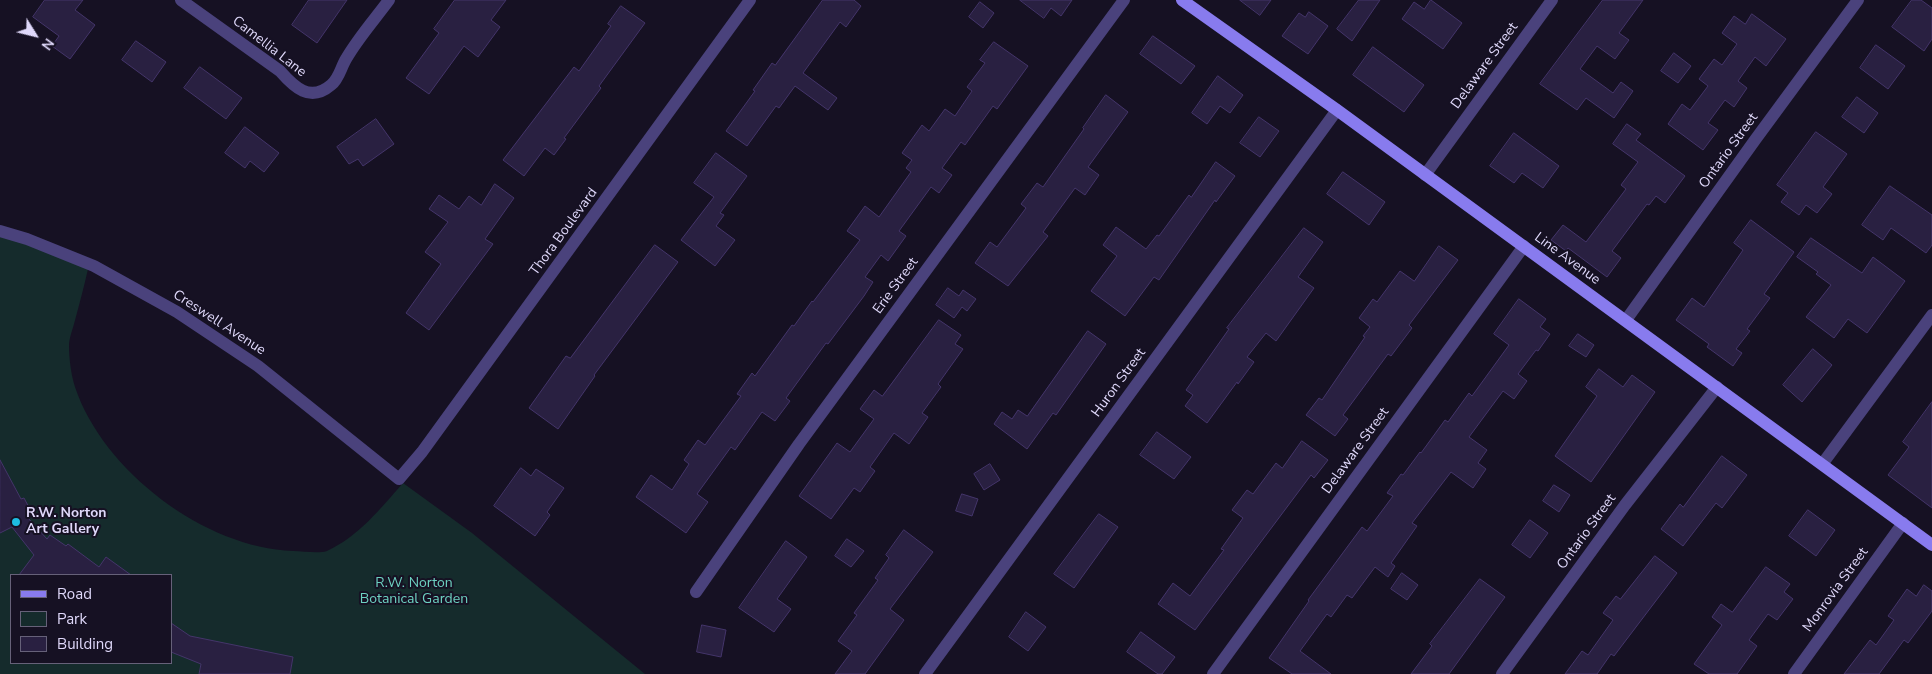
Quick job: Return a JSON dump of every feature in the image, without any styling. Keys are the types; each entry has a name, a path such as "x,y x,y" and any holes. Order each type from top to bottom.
{"main road":[{"name":"Line Avenue","path":"1182,0 1337,110 1823,463 1932,545"}],"street":[{"name":"Camellia Lane","path":"182,0 280,71 292,85 302,92 317,92 331,85 346,59 389,0"},
{"name":"Thora Boulevard","path":"399,479 428,444 750,0"},
{"name":"Erie Street","path":"696,592 799,444 1124,0"},
{"name":"Delaware Street","path":"1425,175 1552,0"},
{"name":"Ontario Street","path":"1626,320 1858,0"},
{"name":"Huron Street","path":"925,674 1337,110"},
{"name":"Creswell Avenue","path":"0,231 34,242 94,266 177,312 258,366 399,479"},
{"name":"Delaware Street","path":"1212,674 1524,246"},
{"path":"1823,463 1932,316"},
{"name":"Ontario Street","path":"1502,674 1625,505 1717,387"},
{"name":"Monrovia Street","path":"1794,674 1903,523"}],"green space":[{"name":"R.W. Norton Botanical Garden","path":"0,236 25,242 88,269 69,343 70,366 75,387 89,418 108,448 133,475 162,499 193,520 226,536 260,547 319,552 327,551 339,545 359,530 403,483 472,533 645,674 0,674"}],"building":[{"path":"45,0 83,0 75,10 95,25 70,59 52,46 59,36 33,17"},
{"path":"309,0 347,0 317,43 292,25"},
{"path":"455,0 506,0 491,20 500,27 478,57 464,46 429,94 406,78 439,33 434,29"},
{"path":"823,0 854,0 861,6 846,27 840,22 803,73 837,98 828,110 795,86 779,108 776,106 747,146 726,131 755,91 753,90 772,63 775,65"},
{"path":"1020,0 1072,0 1061,16 1051,8 1044,18"},
{"path":"1240,0 1271,0 1260,15"},
{"path":"1359,0 1380,0 1352,41 1337,29"},
{"path":"1431,0 1462,23 1443,49 1402,19 1414,2 1424,9"},
{"path":"1603,0 1643,0 1619,33 1629,40 1615,59 1597,46 1580,69 1613,93 1621,82 1633,91 1614,118 1586,98 1577,110 1540,84"},
{"path":"1912,0 1921,0 1932,8 1932,39 1924,51 1892,27"},
{"path":"980,2 994,13 983,28 969,17"},
{"path":"621,6 645,23 599,86 601,88 564,138 566,139 554,155 545,148 524,176 503,160 574,67 579,71 611,26 608,24"},
{"path":"1309,12 1328,26 1308,54 1282,36 1299,13 1305,17"},
{"path":"1752,14 1786,39 1766,66 1755,57 1738,81 1747,88 1734,107 1725,100 1708,123 1718,130 1703,150 1668,124 1682,104 1690,110 1708,86 1699,79 1714,59 1722,65 1737,44 1722,33 1734,16 1745,24"},
{"path":"1153,36 1195,66 1181,84 1140,54"},
{"path":"136,41 166,62 152,82 122,60"},
{"path":"994,42 1028,66 997,109 993,106 965,145 961,142 942,168 952,175 939,193 931,187 899,231 906,236 888,261 881,255 865,277 873,282 786,398 790,401 775,421 762,412 735,450 731,447 697,494 708,502 686,533 636,497 651,475 672,490 689,464 684,460 698,440 705,445 741,396 737,394 752,373 755,376 792,325 794,326 860,240 847,231 865,206 879,217 911,172 906,168 912,160 902,153 922,125 929,131 945,109 955,116 972,91 967,87 985,63 980,60"},
{"path":"1876,45 1905,66 1888,89 1860,68"},
{"path":"1373,47 1424,85 1404,112 1353,75"},
{"path":"1674,53 1691,66 1678,83 1661,71"},
{"path":"200,67 242,98 226,119 184,88"},
{"path":"1218,76 1243,95 1230,113 1220,106 1207,124 1192,113"},
{"path":"1106,95 1128,112 1088,167 1099,175 1085,195 1075,188 1043,232 1048,236 1008,286 975,263 990,242 997,247 1026,208 1021,204 1037,183 1043,187"},
{"path":"1857,97 1878,113 1864,133 1842,117"},
{"path":"1259,117 1279,131 1260,157 1240,143"},
{"path":"376,119 394,144 363,166 358,159 349,164 337,147"},
{"path":"1627,124 1641,134 1636,140 1685,176 1665,203 1656,196 1649,205 1647,204 1612,251 1621,258 1607,277 1568,248 1566,251 1551,240 1563,225 1586,242 1626,189 1621,185 1638,162 1613,144"},
{"path":"245,127 279,153 264,172 250,161 245,168 225,153"},
{"path":"1816,132 1847,154 1823,187 1832,194 1817,213 1806,205 1799,215 1781,202 1788,193 1777,185"},
{"path":"1514,133 1559,166 1543,188 1522,173 1514,183 1490,166"},
{"path":"716,153 747,176 720,213 724,215 716,226 735,240 715,266 681,240 714,197 694,183"},
{"path":"1216,162 1235,176 1216,202 1215,200 1159,280 1154,277 1125,316 1091,291 1117,256 1103,245 1116,227 1146,249 1157,235 1159,236 1189,195 1191,197"},
{"path":"1343,172 1385,202 1369,225 1327,194"},
{"path":"495,184 514,198 485,239 493,244 429,330 406,313 441,264 425,252 448,222 429,209 439,195 459,209 469,196 481,205"},
{"path":"1890,186 1932,215 1932,245 1926,253 1891,228 1883,240 1862,225"},
{"path":"1751,220 1794,252 1764,294 1770,298 1747,329 1750,331 1736,349 1742,353 1733,366 1707,347 1709,344 1676,320 1692,298 1704,307 1743,250 1734,243"},
{"path":"1304,228 1323,242 1298,277 1314,288 1276,341 1266,333 1247,357 1254,362 1207,423 1185,406 1193,395 1186,390 1229,329 1227,328"},
{"path":"1811,238 1862,273 1873,257 1905,281 1867,333 1848,319 1834,338 1806,317 1831,285 1816,274 1818,272 1797,257"},
{"path":"655,245 678,262 594,375 558,429 529,408 566,356 570,358"},
{"path":"1439,246 1458,260 1409,325 1412,328 1391,356 1388,354 1343,415 1348,419 1335,436 1306,415 1319,398 1322,400 1365,337 1363,336 1370,327 1359,318 1373,299 1377,302 1400,271 1414,281"},
{"path":"948,288 959,296 963,290 976,299 967,311 962,307 954,318 936,305"},
{"path":"1519,299 1546,319 1540,327 1550,334 1518,374 1527,381 1514,399 1503,391 1469,437 1487,450 1478,463 1486,469 1473,488 1451,472 1412,523 1417,526 1391,563 1395,566 1388,577 1375,567 1352,598 1347,595 1331,617 1327,614 1300,651 1331,674 1292,674 1269,658 1308,600 1362,527 1367,531 1393,496 1387,493 1401,474 1403,475 1421,453 1445,420 1448,422 1469,393 1472,396 1509,345 1494,334"},
{"path":"939,320 961,335 955,344 963,349 938,384 941,387 922,413 928,417 909,444 894,433 870,467 875,471 860,492 854,488 831,519 799,496 837,443 850,452 874,419 860,409 874,390 882,396"},
{"path":"1088,331 1106,344 1056,415 1053,413 1027,449 994,424 1002,412 1012,419 1018,410 1027,416"},
{"path":"1578,334 1594,345 1586,357 1569,346"},
{"path":"1813,349 1832,365 1802,402 1783,385"},
{"path":"1599,369 1623,387 1632,375 1655,392 1591,482 1555,456 1597,396 1586,387"},
{"path":"1932,402 1932,508 1888,475 1909,447 1903,442"},
{"path":"1157,432 1191,457 1174,479 1140,455"},
{"path":"1302,441 1328,460 1314,478 1311,475 1195,630 1158,604 1173,583 1190,596 1224,550 1221,549 1243,518 1232,510 1247,490 1253,494 1276,463 1282,468"},
{"path":"1722,456 1747,475 1722,508 1716,503 1683,546 1661,529 1680,504 1683,507"},
{"name":"R.W. Norton Art Gallery","path":"0,460 21,499 24,498 33,515 28,518 47,539 50,535 66,546 68,544 99,567 106,557 130,574 20,574 34,555 12,527 0,533"},
{"path":"990,464 1000,480 984,490 974,474"},
{"path":"521,468 531,476 536,469 564,488 547,512 550,515 535,536 494,506"},
{"path":"1554,485 1570,495 1559,512 1543,501"},
{"path":"962,494 978,499 972,516 956,511"},
{"path":"1808,510 1835,530 1816,556 1789,536"},
{"path":"1099,514 1118,527 1074,588 1054,574"},
{"path":"1530,520 1548,533 1530,558 1512,545"},
{"path":"904,530 933,552 890,609 904,620 865,674 835,674 852,651 838,641 857,615 854,613 878,580 875,578 889,558 886,555"},
{"path":"847,539 864,551 851,567 835,556"},
{"path":"786,541 807,557 777,599 791,609 774,632 739,608"},
{"path":"1655,556 1677,573 1614,656 1611,654 1597,674 1565,674 1582,651 1588,655 1613,620 1603,613 1616,596 1620,599"},
{"path":"1766,567 1790,584 1784,592 1793,599 1777,620 1768,614 1749,640 1757,646 1737,674 1709,674 1694,664 1722,625 1712,617 1721,604 1732,612"},
{"path":"1402,573 1418,585 1407,600 1391,589"},
{"path":"1480,579 1505,597 1449,674 1411,674 1432,646 1430,644"},
{"path":"1924,585 1932,591 1932,611 1908,643 1904,640 1879,674 1844,674 1870,640 1876,645 1894,620 1888,616 1907,589 1916,596"},
{"path":"1026,612 1046,627 1028,651 1009,637"},
{"path":"172,624 190,636 293,657 290,674 199,674 201,664 172,652"},
{"path":"702,625 726,630 721,657 697,652"},
{"path":"1141,632 1175,657 1162,674 1158,674 1127,652"}],"place":[{"name":"R.W. Norton Art Gallery","path":"16,522"}]}
